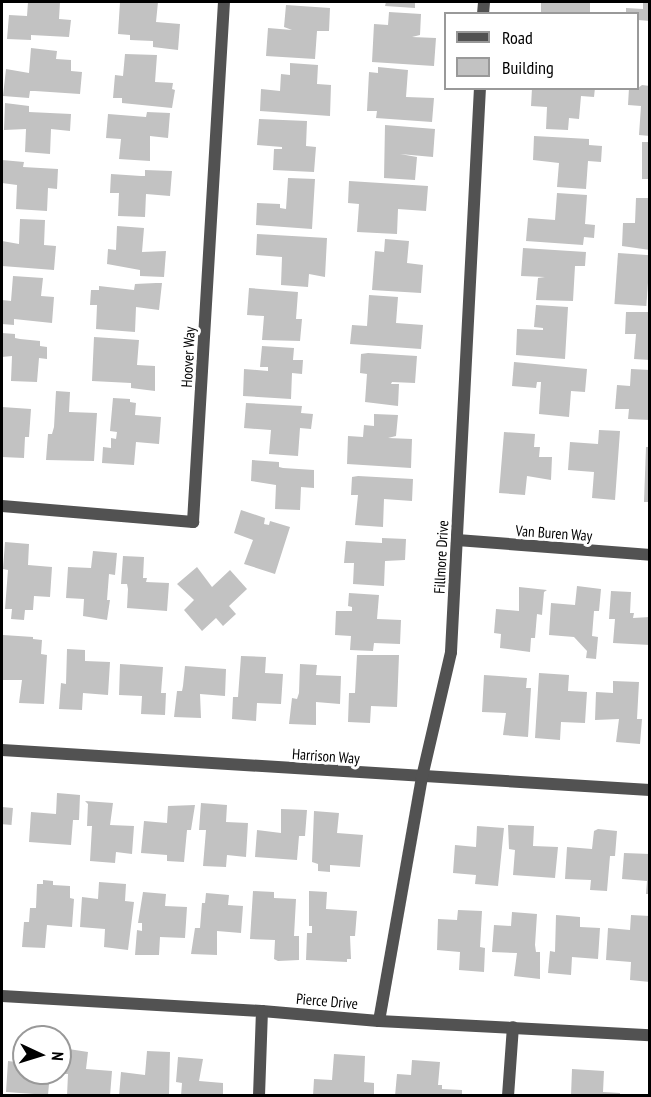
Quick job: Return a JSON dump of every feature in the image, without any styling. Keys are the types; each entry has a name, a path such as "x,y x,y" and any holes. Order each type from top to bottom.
{"street":[{"name":"Hoover Way","path":"2,506 193,522 224,2"},
{"name":"Fillmore Drive","path":"379,1021 422,777 450,652 480,90"},
{"name":"Van Buren Way","path":"457,540 650,555"},
{"name":"Harrison Way","path":"2,750 650,790"},
{"name":"Pierce Drive","path":"2,996 262,1011 379,1021 650,1035"},
{"path":"259,1095 262,1011"},
{"path":"508,1095 513,1027"}],"building":[{"path":"28,2 60,2 59,19 71,20 69,37 31,35 31,40 7,39 9,15 27,16"},
{"path":"120,2 158,2 156,22 180,24 178,50 153,47 153,41 130,40 130,35 118,34"},
{"path":"386,2 415,2 415,8 385,6"},
{"path":"541,2 590,2 590,12 541,12"},
{"path":"643,2 650,2 650,21 639,20 639,12 626,12 626,8 643,9"},
{"path":"286,5 330,8 329,31 317,31 315,59 266,56 268,28 292,30 284,27"},
{"path":"389,12 421,14 420,35 412,37 436,38 434,66 372,62 374,24 388,25"},
{"path":"31,48 57,51 56,59 71,60 71,71 82,72 80,94 30,91 29,98 3,96 6,69 29,73"},
{"path":"125,54 157,55 155,82 173,83 172,89 175,90 172,108 122,103 122,98 113,98 115,75 123,76"},
{"path":"290,63 318,65 317,84 331,85 330,116 260,111 261,89 280,91 281,74 290,75"},
{"path":"378,67 408,70 406,97 434,98 432,122 376,118 377,111 367,111 369,72 378,73"},
{"path":"642,85 650,86 650,136 639,135 641,106 628,105 629,90 639,90"},
{"path":"532,90 595,90 594,97 581,96 579,119 569,118 568,130 546,129 547,107 531,106"},
{"path":"5,103 29,106 29,112 71,114 70,131 51,129 50,154 25,152 26,129 4,130"},
{"path":"147,112 170,113 168,138 150,136 150,161 119,159 121,139 106,138 108,114 146,117"},
{"path":"259,119 307,121 306,146 316,147 314,172 273,170 274,149 282,149 282,147 257,145"},
{"path":"385,125 435,129 433,157 400,154 417,157 415,180 384,178"},
{"path":"534,136 589,139 589,145 602,146 601,162 588,161 586,189 557,187 559,163 533,160"},
{"path":"642,142 650,142 650,179 642,179"},
{"path":"2,160 24,162 23,167 58,169 57,189 48,188 47,211 16,209 17,185 2,183"},
{"path":"145,170 172,171 170,196 146,194 145,217 118,216 119,193 110,193 111,174 145,176"},
{"path":"288,178 315,179 312,229 256,225 257,203 280,204 280,208 286,209"},
{"path":"349,181 428,186 426,211 398,209 397,234 357,232 359,204 348,203"},
{"path":"557,193 587,195 585,224 595,225 594,238 584,237 583,245 526,241 528,218 555,220"},
{"path":"636,198 650,198 650,250 622,246 623,223 635,223"},
{"path":"20,219 45,220 44,245 56,246 54,270 2,266 2,241 19,244"},
{"path":"117,226 144,228 142,252 166,251 164,277 140,276 140,270 107,264 108,249 116,250"},
{"path":"257,234 327,238 325,277 309,274 308,287 281,285 282,257 256,255"},
{"path":"385,239 409,241 407,263 423,265 421,293 372,290 375,251 384,252"},
{"path":"523,248 586,252 585,266 575,266 573,301 536,300 538,278 545,277 521,276"},
{"path":"618,253 650,255 646,306 614,304"},
{"path":"13,276 43,278 41,296 54,297 52,323 14,319 14,325 2,324 2,300 11,301"},
{"path":"162,283 159,310 136,307 135,332 96,329 97,305 90,305 91,290 99,290 99,286 134,290 135,284"},
{"path":"249,288 298,292 296,319 302,319 300,341 262,340 264,316 247,315"},
{"path":"369,295 398,297 396,323 423,325 421,349 350,344 352,325 367,326"},
{"path":"536,305 568,307 565,359 516,355 517,329 543,330 543,328 534,327"},
{"path":"626,312 650,312 650,360 634,359 636,334 625,334"},
{"path":"2,333 15,334 15,338 40,341 40,346 47,347 47,359 39,358 37,382 11,381 12,356 2,357"},
{"path":"94,337 139,340 137,365 155,366 155,391 131,388 131,383 92,381"},
{"path":"262,346 294,348 293,360 303,360 302,374 292,373 291,399 243,396 244,369 268,371 268,367 260,367"},
{"path":"361,354 417,356 415,383 392,382 391,384 399,384 398,406 365,402 367,374 360,373"},
{"path":"514,362 587,369 585,392 571,391 569,417 539,414 541,382 537,382 536,388 512,386"},
{"path":"631,369 650,370 650,420 628,419 629,409 615,409 617,385 630,386"},
{"path":"56,391 70,392 69,412 97,413 94,461 46,460 48,434 52,434 54,427"},
{"path":"113,398 130,399 130,402 136,403 135,415 161,417 159,444 136,442 134,465 102,463 103,447 111,448 111,438 116,439 117,432 110,431"},
{"path":"246,403 302,406 301,413 313,414 311,429 300,428 298,456 269,454 271,430 244,428"},
{"path":"2,407 31,409 29,437 25,437 24,458 2,457"},
{"path":"374,414 398,415 396,436 388,438 412,439 411,468 347,464 348,436 363,437 364,425 374,426"},
{"path":"599,430 620,431 615,500 592,498 594,472 568,470 570,442 598,444"},
{"path":"504,432 535,434 534,447 540,447 539,457 552,457 551,480 527,476 525,495 499,493"},
{"path":"646,447 650,447 650,502 644,502"},
{"path":"252,460 279,462 279,467 283,468 314,470 314,488 301,487 300,510 275,509 276,485 251,481"},
{"path":"352,477 413,479 412,501 384,499 383,527 355,525 358,495 351,495"},
{"path":"241,510 265,518 264,524 269,525 270,521 290,527 275,574 244,564 253,540 234,533"},
{"path":"382,538 406,539 405,560 385,561 384,586 353,584 354,563 344,563 346,541 382,543"},
{"path":"5,542 29,544 28,565 52,567 50,597 34,596 33,610 25,610 24,620 11,619 12,609 5,609 8,570 3,569"},
{"path":"93,551 117,553 115,575 109,574 107,600 110,600 107,620 83,616 84,599 66,598 68,567 91,568"},
{"path":"123,556 144,557 143,578 147,578 146,582 169,583 167,611 127,608 127,584 121,584"},
{"path":"197,567 212,587 230,570 247,589 229,606 236,614 223,626 216,618 202,631 184,610 194,600 177,584"},
{"path":"577,586 601,589 599,611 594,611 592,636 598,637 596,659 586,658 587,651 574,637 549,635 551,603 575,605"},
{"path":"519,587 547,590 544,592 542,615 537,614 535,638 531,638 530,652 500,648 501,634 494,633 496,609 519,611"},
{"path":"611,591 631,592 630,613 634,613 633,618 650,617 650,645 613,643 615,619 609,619"},
{"path":"349,593 379,595 377,619 401,620 400,644 374,643 373,651 350,650 351,636 335,635 336,611 352,611 352,607 348,606"},
{"path":"3,635 33,637 33,639 42,640 41,654 47,655 44,704 19,703 22,680 2,680"},
{"path":"67,649 85,650 85,661 110,662 108,695 83,693 82,710 59,709 61,683 66,684"},
{"path":"357,655 399,655 397,707 371,706 370,723 348,722 349,693 355,693"},
{"path":"241,656 266,657 265,673 283,674 281,704 257,703 256,721 232,719 233,697 238,697"},
{"path":"120,664 163,667 161,693 166,693 165,715 141,714 142,696 119,695"},
{"path":"300,664 317,665 316,675 341,676 340,704 316,702 316,725 289,724 292,698 297,699 299,693"},
{"path":"185,666 226,669 225,696 200,694 201,718 174,717 177,691 182,691"},
{"path":"539,673 569,675 568,691 587,692 585,723 561,722 560,740 535,738"},
{"path":"484,675 527,678 526,688 531,688 528,737 503,735 506,713 482,712"},
{"path":"613,681 639,682 637,719 642,719 640,744 616,742 619,719 595,720 596,692 613,693"},
{"path":"57,793 80,795 79,820 73,820 71,845 29,842 31,812 56,814"},
{"path":"85,801 113,803 110,825 134,826 132,854 116,852 115,863 90,861 92,826 87,826 88,804"},
{"path":"201,803 227,805 226,822 248,823 246,857 227,855 226,867 203,866 206,830 199,830"},
{"path":"195,805 191,830 187,830 184,862 167,861 167,855 141,853 144,821 167,823 168,806"},
{"path":"2,807 13,808 11,825 2,824"},
{"path":"281,809 307,810 305,836 299,836 297,860 255,857 257,830 281,833"},
{"path":"314,811 339,813 337,833 363,835 360,867 330,865 330,872 318,871 318,864 312,862"},
{"path":"508,825 534,826 533,846 558,847 555,878 513,875 515,850 509,849"},
{"path":"477,826 504,828 498,886 475,884 476,875 453,873 455,845 476,847"},
{"path":"598,829 617,831 615,856 610,856 607,891 590,890 591,880 565,879 567,847 592,849 594,831"},
{"path":"624,853 650,854 650,894 646,894 647,881 622,879"},
{"path":"43,880 53,881 53,885 70,886 70,898 74,899 72,927 47,925 45,948 22,947 24,922 29,922 30,908 36,908 37,884 43,884"},
{"path":"99,882 126,884 125,901 134,902 128,950 104,947 105,929 80,927 82,897 98,899"},
{"path":"253,891 274,892 274,898 296,899 294,936 299,936 299,960 278,961 274,959 275,940 250,939"},
{"path":"309,891 327,892 326,909 357,911 355,936 350,936 351,959 347,959 347,962 306,960 307,933 312,933 312,926 309,926"},
{"path":"143,892 166,894 165,906 187,907 185,938 160,937 159,955 135,955 137,930 142,931 142,923 138,923"},
{"path":"206,893 229,895 228,905 243,906 241,933 217,931 217,955 191,954 195,928 200,928 202,903 205,903"},
{"path":"458,910 482,911 480,947 485,948 484,972 459,970 460,952 437,950 438,919 457,920"},
{"path":"512,912 537,914 535,945 536,952 540,952 540,979 514,976 517,953 492,952 494,925 511,926"},
{"path":"556,915 580,917 580,927 600,928 598,959 572,957 571,975 548,973 550,951 555,952"},
{"path":"631,915 650,916 650,982 630,980 631,962 606,960 608,928 630,930"},
{"path":"72,1050 88,1052 86,1069 112,1071 110,1096 67,1096 68,1085 72,1085"},
{"path":"147,1051 170,1052 169,1096 119,1096 121,1072 145,1075"},
{"path":"334,1054 365,1056 364,1082 374,1083 374,1096 313,1096 314,1079 332,1080"},
{"path":"178,1057 203,1059 199,1081 223,1083 223,1096 181,1096 182,1083 176,1082"},
{"path":"412,1060 440,1062 438,1085 442,1085 442,1089 462,1090 462,1096 395,1096 397,1074 411,1075"},
{"path":"8,1061 12,1062 12,1085 49,1085 48,1095 6,1092"},
{"path":"572,1069 604,1071 603,1092 620,1093 620,1096 571,1096"}]}
